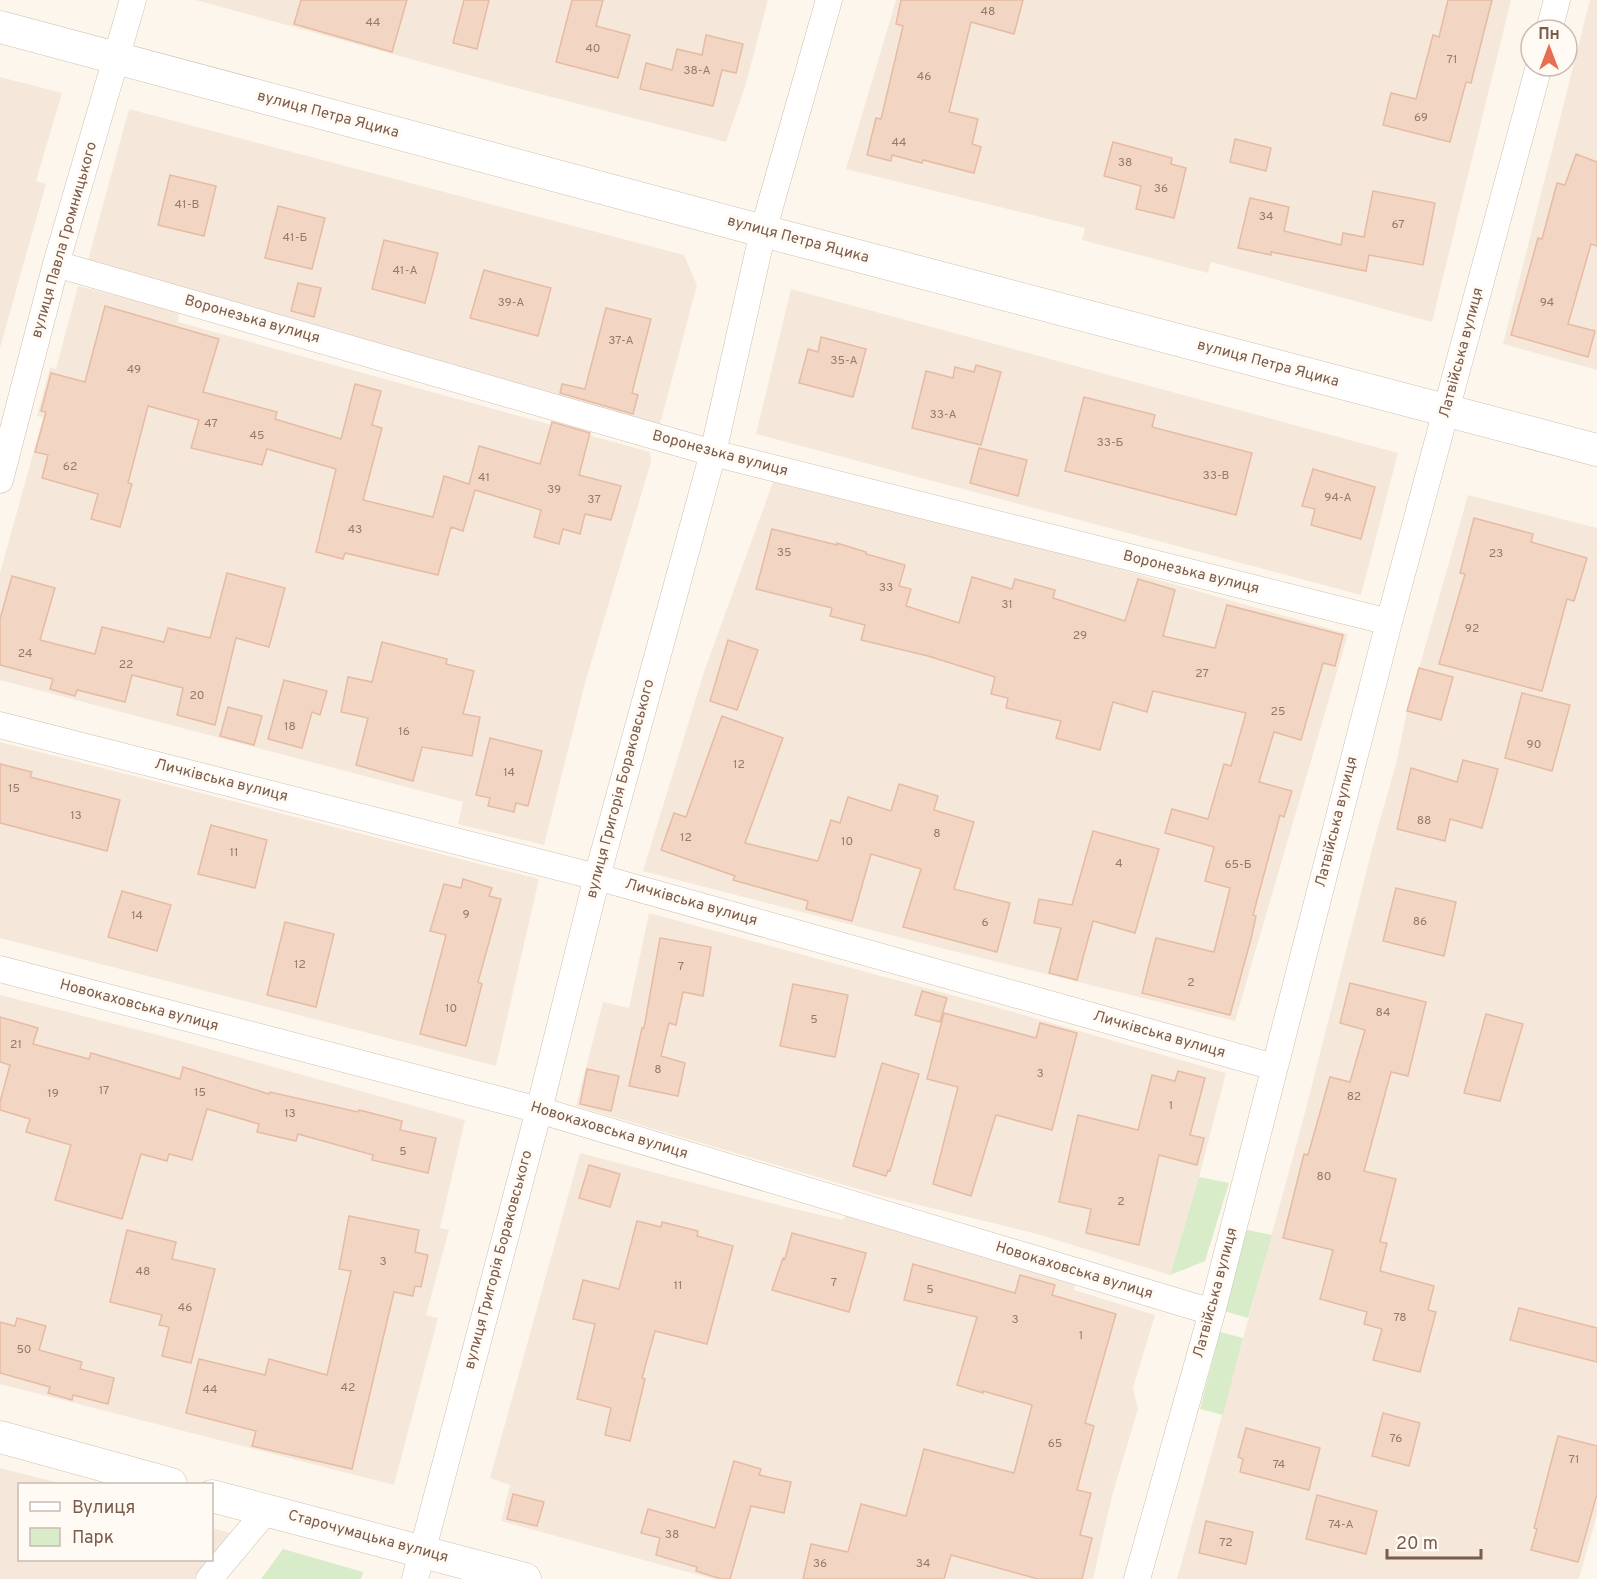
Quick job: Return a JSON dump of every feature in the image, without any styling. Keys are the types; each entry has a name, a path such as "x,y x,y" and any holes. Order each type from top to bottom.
{"street":[{"name":"вулиця Павла Громницького","path":"0,480 56,264 133,0"},
{"name":"вулиця Григорія Бораковського","path":"419,1566 539,1110 597,877 713,453 763,231 829,0"},
{"path":"1552,18 1557,0"},
{"name":"вулиця Петра Яцика","path":"0,27 763,231 1597,450"},
{"name":"Латвійська вулиця","path":"1137,1579 1212,1312 1389,622 1536,78"},
{"name":"Воронезька вулиця","path":"56,264 713,453 1389,622"},
{"name":"Личківська вулиця","path":"0,725 597,877 1274,1067"},
{"name":"Новокаховська вулиця","path":"0,969 539,1110 1212,1312"},
{"path":"0,1437 164,1483"},
{"name":"Старочумацька вулиця","path":"213,1496 266,1511 419,1566 525,1579"},
{"path":"209,1579 266,1511"}],"shaded area":[{"path":"196,0 768,0 745,87 726,142 505,85"},
{"path":"896,0 1511,0 1432,322 1211,262 1208,273 1082,240 1085,228 846,169"},
{"path":"1590,0 1597,0 1597,370 1503,344 1570,78 1579,78 1579,43"},
{"path":"0,77 62,93 36,181 46,184 0,348"},
{"path":"129,109 684,255 697,285 658,432 537,391 88,260"},
{"path":"78,286 179,311 178,322 650,452 651,462 585,683 544,845 458,824 463,802 0,680 0,573 43,418 37,416 50,367 56,369"},
{"path":"791,289 1398,453 1361,595 756,434"},
{"path":"773,482 1071,555 1348,634 1235,1021 643,871 704,672"},
{"path":"1468,495 1597,528 1597,1514 1579,1579 1177,1579 1303,1120 1396,764 1407,711"},
{"path":"0,742 539,879 496,1066 0,938"},
{"path":"649,913 992,1006 1226,1073 1170,1275 1037,1234 878,1195 576,1106 603,1002 629,1008"},
{"path":"0,995 162,1036 465,1120 440,1228 449,1230 426,1315 438,1318 394,1485 0,1384"},
{"path":"580,1153 843,1220 847,1211 1077,1279 1074,1290 1155,1315 1133,1388 1138,1409 1112,1496 1093,1579 713,1579 501,1521 510,1485 490,1478"},
{"path":"0,1468 59,1483 18,1483 18,1561 209,1561 196,1579 0,1579"},
{"path":"213,1528 230,1533 213,1557"}],"green space":[{"path":"1199,1177 1229,1183 1205,1261 1170,1275"},
{"path":"1247,1230 1272,1235 1248,1318 1224,1311"},
{"path":"1220,1332 1243,1338 1223,1415 1200,1409"},
{"path":"283,1549 363,1572 361,1579 261,1579"}],"building":[{"path":"301,0 407,0 392,52 294,24"},
{"path":"464,0 489,0 477,49 453,43"},
{"path":"572,0 603,0 596,26 630,35 618,78 556,62"},
{"path":"901,0 1023,0 1014,34 971,22 949,112 978,119 972,144 981,147 974,173 923,160 922,163 892,155 891,161 867,155 876,118 881,119 903,26 896,24"},
{"path":"1448,0 1492,0 1471,83 1466,82 1450,142 1383,125 1391,93 1416,99 1433,35 1439,37"},
{"path":"706,35 743,44 736,73 722,70 713,106 640,89 646,63 672,70 677,49 702,55"},
{"path":"1235,139 1271,148 1266,171 1230,162"},
{"path":"1113,142 1172,158 1171,164 1186,168 1174,218 1136,209 1141,186 1104,176"},
{"path":"1576,154 1597,162 1597,246 1591,244 1568,324 1595,331 1588,357 1511,335 1538,238 1542,239 1557,183 1565,185"},
{"path":"170,175 216,186 204,236 158,225"},
{"path":"1373,191 1435,203 1423,265 1369,255 1366,271 1271,252 1271,255 1238,248 1250,198 1289,207 1284,231 1341,245 1343,233 1364,237"},
{"path":"278,206 325,218 312,269 265,258"},
{"path":"384,240 438,253 425,303 372,289"},
{"path":"484,270 551,288 538,336 470,318"},
{"path":"298,283 321,288 314,317 291,311"},
{"path":"105,306 219,339 203,392 277,412 275,419 341,439 355,384 381,391 372,425 382,428 363,500 433,517 444,476 469,484 479,446 540,464 552,422 590,433 579,475 621,486 611,520 585,514 580,534 563,529 559,544 534,537 541,510 475,490 463,531 451,527 438,575 345,553 343,559 316,552 336,469 267,449 262,465 191,448 199,420 148,406 128,483 132,484 120,527 91,519 98,494 42,478 48,455 35,452 46,412 41,411 51,373 85,382"},
{"path":"606,308 651,319 632,393 638,395 633,414 560,393 562,384 585,389"},
{"path":"821,337 866,349 853,397 799,383 808,349 818,352"},
{"path":"976,365 1001,372 981,445 912,428 926,371 953,378 955,367 974,372"},
{"path":"1084,397 1155,415 1152,427 1252,453 1236,515 1065,471"},
{"path":"979,448 1027,460 1018,496 970,483"},
{"path":"1313,469 1375,487 1361,539 1311,525 1315,509 1302,506"},
{"path":"1474,518 1533,534 1531,542 1587,558 1574,601 1567,599 1542,691 1439,664 1465,574 1460,573"},
{"path":"772,529 837,545 837,543 905,565 899,586 911,589 906,606 959,623 972,577 1012,589 1015,579 1055,590 1053,598 1125,621 1138,579 1175,590 1163,636 1215,648 1227,605 1343,635 1335,666 1323,663 1301,740 1274,732 1259,782 1292,791 1284,817 1280,815 1253,915 1256,916 1251,939 1230,1015 1142,993 1156,938 1214,952 1230,888 1205,881 1214,847 1165,833 1172,809 1208,819 1224,764 1231,766 1246,713 1153,691 1147,712 1113,702 1100,750 1056,738 1061,721 1006,708 1008,698 991,694 995,677 928,656 861,640 865,625 830,616 832,608 756,589"},
{"path":"227,573 285,588 269,647 236,638 215,725 177,715 183,688 132,675 125,702 77,690 75,696 50,689 53,679 0,665 0,619 12,576 55,588 40,640 95,654 102,627 164,642 168,628 210,638"},
{"path":"728,640 758,650 737,710 710,701"},
{"path":"382,642 447,659 446,664 474,671 463,714 480,717 472,756 422,747 413,781 356,765 368,718 341,712 348,677 372,682"},
{"path":"1419,668 1453,677 1441,720 1407,711"},
{"path":"284,680 327,691 320,715 312,712 302,748 268,739"},
{"path":"1522,693 1570,705 1552,771 1505,758"},
{"path":"228,707 262,716 254,745 220,736"},
{"path":"722,716 783,738 745,843 818,861 831,820 840,823 848,797 891,811 899,784 938,796 934,810 974,822 954,889 1010,903 997,952 903,927 921,869 871,854 852,921 806,909 808,901 733,880 735,876 661,850 674,813 686,817"},
{"path":"490,738 542,751 528,806 516,803 514,812 488,806 490,798 476,795"},
{"path":"1463,760 1498,769 1482,828 1450,819 1445,841 1397,829 1411,768 1457,782"},
{"path":"0,764 32,772 30,777 120,800 107,851 0,823"},
{"path":"211,825 267,840 255,888 198,874"},
{"path":"1093,831 1159,849 1135,933 1093,921 1077,980 1049,973 1061,928 1034,923 1039,899 1072,905"},
{"path":"463,879 492,888 489,896 501,899 478,982 482,984 466,1046 420,1034 446,935 430,931 444,884 461,888"},
{"path":"1396,888 1456,902 1444,956 1383,941"},
{"path":"122,891 171,905 157,951 108,937"},
{"path":"285,922 334,934 316,1007 267,995"},
{"path":"660,938 711,947 703,996 683,992 676,1025 669,1023 661,1056 685,1063 678,1096 629,1086 642,1028 644,1028"},
{"path":"1350,983 1426,1002 1408,1076 1391,1072 1364,1171 1396,1179 1380,1242 1387,1243 1380,1271 1434,1286 1428,1310 1436,1312 1420,1372 1373,1360 1382,1329 1364,1324 1367,1312 1320,1299 1333,1250 1283,1238 1304,1154 1308,1155 1330,1077 1350,1082 1365,1030 1340,1023"},
{"path":"793,984 848,995 835,1057 780,1046"},
{"path":"922,991 947,998 940,1022 915,1015"},
{"path":"944,1013 1036,1038 1040,1023 1077,1033 1052,1130 996,1115 971,1196 933,1184 958,1087 927,1079"},
{"path":"1486,1014 1523,1024 1500,1101 1464,1093"},
{"path":"0,1017 38,1028 33,1044 89,1059 91,1053 180,1079 183,1067 269,1094 270,1092 358,1112 359,1110 402,1121 400,1130 436,1138 428,1173 372,1160 373,1155 298,1134 296,1141 257,1132 259,1124 207,1109 192,1160 169,1154 167,1161 141,1154 122,1219 55,1200 71,1145 26,1132 30,1119 0,1110 10,1065 0,1062"},
{"path":"882,1063 919,1074 890,1171 888,1170 886,1176 853,1166"},
{"path":"587,1069 619,1076 611,1111 580,1104"},
{"path":"1178,1071 1205,1078 1190,1135 1204,1138 1197,1165 1159,1155 1139,1245 1086,1233 1091,1209 1059,1202 1078,1115 1138,1130 1152,1075 1175,1081"},
{"path":"589,1165 620,1174 610,1207 579,1198"},
{"path":"349,1216 419,1230 415,1252 428,1255 421,1287 415,1286 413,1296 394,1292 352,1469 252,1446 256,1431 186,1413 199,1359 265,1375 269,1359 327,1375 351,1271 339,1269"},
{"path":"637,1221 661,1227 662,1222 698,1231 697,1236 733,1246 707,1344 655,1331 642,1378 645,1379 630,1441 605,1435 611,1408 577,1399 595,1324 573,1319 583,1280 619,1289"},
{"path":"127,1230 176,1242 172,1259 215,1269 191,1363 162,1356 169,1327 159,1325 162,1315 110,1302"},
{"path":"792,1233 866,1253 849,1312 772,1290 783,1258 785,1259"},
{"path":"913,1264 1015,1293 1020,1275 1055,1285 1052,1295 1116,1314 1085,1423 1094,1426 1077,1490 1091,1493 1080,1535 1092,1538 1082,1579 1038,1579 951,1555 944,1579 803,1579 811,1544 848,1552 861,1504 906,1516 924,1449 1014,1473 1032,1405 957,1385 977,1317 904,1300"},
{"path":"1519,1308 1597,1328 1597,1362 1510,1340"},
{"path":"17,1318 46,1326 39,1350 82,1362 80,1369 114,1378 108,1404 73,1395 72,1400 48,1393 50,1387 0,1373 0,1322 15,1326"},
{"path":"1383,1413 1420,1423 1409,1466 1372,1456"},
{"path":"1246,1428 1320,1448 1309,1490 1240,1472 1243,1459 1238,1457"},
{"path":"1558,1436 1597,1446 1597,1494 1578,1562 1531,1550 1537,1529 1534,1528"},
{"path":"734,1461 761,1469 759,1475 791,1482 784,1513 751,1506 730,1579 721,1579 696,1571 697,1567 656,1555 660,1538 641,1533 648,1509 715,1528"},
{"path":"513,1494 544,1502 537,1526 507,1519"},
{"path":"1317,1495 1377,1511 1366,1554 1306,1539"},
{"path":"1206,1521 1253,1532 1246,1564 1199,1553"}]}
